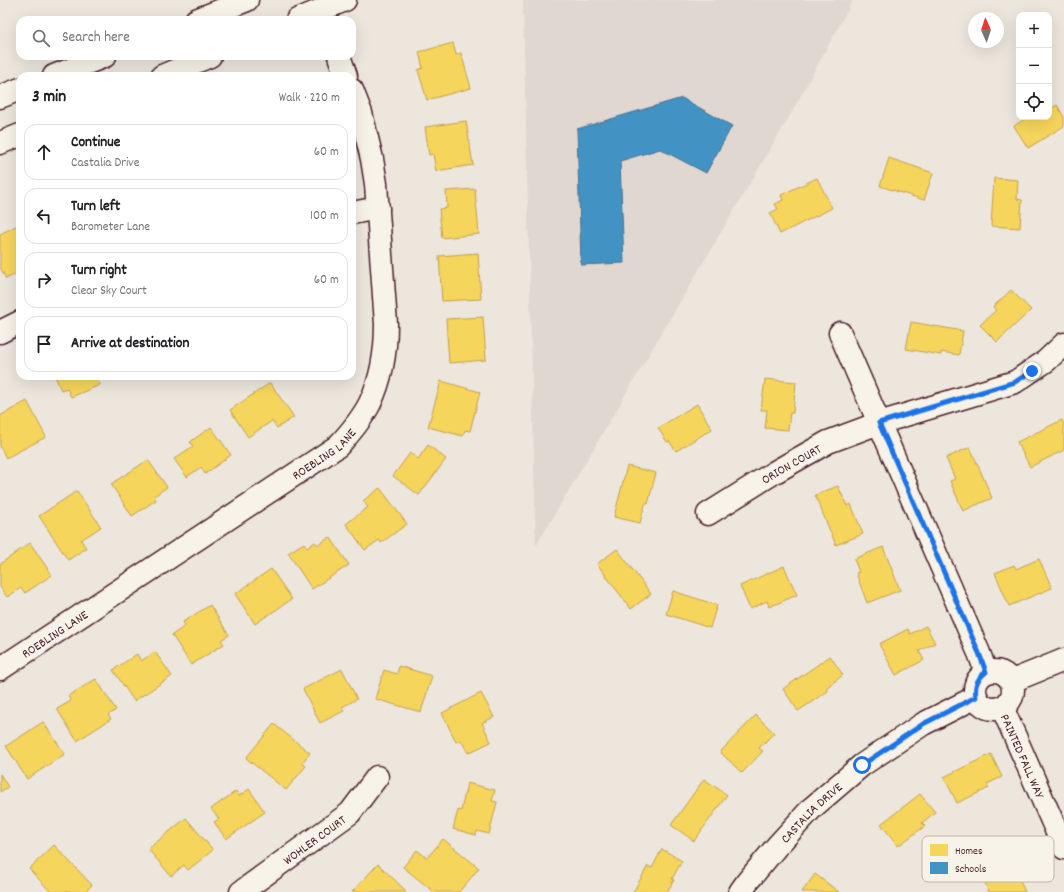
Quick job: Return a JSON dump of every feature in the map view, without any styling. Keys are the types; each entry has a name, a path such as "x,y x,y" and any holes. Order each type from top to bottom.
{"street":[{"path":"206,16 247,0"},
{"path":"306,16 345,0"},
{"path":"64,72 95,60"},
{"path":"172,72 200,60"},
{"path":"340,60 345,72"},
{"path":"0,97 16,91"},
{"name":"ROEBLING LANE","path":"0,669 338,446 350,433 362,416 370,403 379,379 384,358 386,324 376,184 372,159 361,113 356,100"},
{"path":"0,143 16,137"},
{"path":"356,212 378,208"},
{"path":"0,332 16,324"},
{"path":"840,334 986,672"},
{"name":"ORION COURT","path":"708,514 775,472 828,442 879,423 1015,382 1046,361 1064,344"},
{"path":"1012,681 1064,660"},
{"path":"998,671 1008,676 1012,681 1013,693 1011,699 1002,707 996,709 984,706 976,697 975,691 978,680 986,672 998,671"},
{"name":"CASTALIA DRIVE","path":"740,892 777,846 812,808 862,765 923,724 976,697"},
{"name":"PAINTED FALL WAY","path":"1002,707 1064,848"},
{"name":"WOHLER COURT","path":"241,892 350,813 377,776"}],"shaded area":[{"path":"523,0 853,0 789,117 536,546"}],"building: Homes":[{"path":"453,43 456,55 461,53 471,88 427,100 418,70 423,68 419,52"},
{"path":"1057,105 1064,117 1064,126 1028,148 1014,126 1023,120 1052,120 1052,108"},
{"path":"466,121 473,165 436,171 433,154 429,155 425,127"},
{"path":"889,158 933,173 924,200 880,186"},
{"path":"817,178 832,208 780,234 770,213 778,209 775,204 783,200 781,195"},
{"path":"994,178 1018,180 1017,199 1022,200 1020,228 991,226"},
{"path":"475,189 479,234 442,238 439,209 447,208 446,191"},
{"path":"16,226 16,274 6,279 0,267 0,234"},
{"path":"478,253 481,299 442,301 439,256"},
{"path":"1011,290 1031,310 997,342 980,325 996,310 993,307"},
{"path":"483,317 486,360 449,363 446,319"},
{"path":"911,322 963,331 959,355 941,352 941,355 906,349"},
{"path":"765,379 796,382 793,413 790,413 788,430 765,428 767,410 761,410"},
{"path":"57,380 98,380 100,385 71,397 67,388 61,390"},
{"path":"441,381 480,392 470,431 465,430 463,436 428,427"},
{"path":"270,383 294,417 277,428 272,421 248,437 230,410"},
{"path":"27,401 46,437 6,458 0,446 0,416"},
{"path":"697,404 712,429 676,451 669,441 667,442 658,428"},
{"path":"1062,420 1064,425 1064,450 1030,467 1017,442"},
{"path":"211,427 231,455 205,474 201,467 187,477 174,459 193,446 190,442"},
{"path":"428,445 446,459 419,495 393,476 410,453 418,459"},
{"path":"970,447 992,498 963,511 950,481 955,479 946,458"},
{"path":"148,460 167,487 154,496 156,500 132,516 111,484"},
{"path":"627,466 656,473 648,504 645,504 640,523 614,517"},
{"path":"838,486 847,506 851,504 863,534 836,545 815,495"},
{"path":"380,488 407,524 381,543 379,540 365,550 346,524 368,507 363,501"},
{"path":"77,491 101,527 81,540 86,548 68,560 39,516"},
{"path":"330,537 349,565 312,589 288,553 304,543 307,548 315,542 318,545"},
{"path":"30,543 52,575 25,593 21,588 7,597 0,587 0,564"},
{"path":"883,547 900,590 867,603 856,573 859,572 854,559"},
{"path":"617,549 651,594 631,609 597,564"},
{"path":"1039,559 1052,588 1009,606 995,573 1014,565 1016,569"},
{"path":"784,566 797,595 769,607 767,601 750,609 740,586"},
{"path":"271,569 292,599 255,624 235,594"},
{"path":"673,591 717,605 710,628 666,614"},
{"path":"210,605 229,635 221,640 224,644 191,665 172,635 185,626 183,622"},
{"path":"926,626 935,643 919,651 924,660 896,675 879,644 908,629 910,634"},
{"path":"155,652 172,676 134,701 113,670 137,654 141,661"},
{"path":"830,656 843,675 826,688 828,691 798,711 783,689"},
{"path":"399,666 432,676 421,712 375,699 384,670 397,674"},
{"path":"342,669 357,699 342,707 344,711 320,723 303,689"},
{"path":"96,679 116,710 108,715 111,719 77,741 57,709 71,701 68,696"},
{"path":"481,693 494,717 482,723 491,742 468,753 461,740 456,742 442,713"},
{"path":"756,715 774,733 759,748 763,751 742,773 720,752"},
{"path":"43,722 65,754 27,779 6,746"},
{"path":"274,724 310,753 302,763 306,766 286,790 246,758"},
{"path":"991,754 1002,777 987,784 989,788 957,803 944,777"},
{"path":"0,774 8,787 0,792"},
{"path":"704,779 727,795 694,841 671,825"},
{"path":"467,783 495,790 492,801 497,802 489,834 477,831 476,835 453,829 458,810 461,811"},
{"path":"249,789 265,812 226,839 214,822 219,819 211,809 236,791 239,796"},
{"path":"920,794 935,812 922,823 925,826 898,846 881,824"},
{"path":"186,818 213,850 188,870 184,865 171,876 148,849"},
{"path":"443,839 479,868 459,892 434,892 403,867 417,850 427,858"},
{"path":"54,845 92,885 85,892 51,892 29,869"},
{"path":"662,849 682,861 667,892 633,892 648,866 652,868"},
{"path":"378,864 406,891 405,892 352,892"},
{"path":"815,874 839,892 802,892"},
{"path":"985,882 1021,882 1025,892 989,892"}],"building: Schools":[{"path":"682,98 732,126 706,173 660,149 620,161 624,263 581,265 577,129"}],"route":[{"path":"862,765 923,724 976,697 975,691 978,680 986,672 879,423 1015,382 1032,371"}]}
